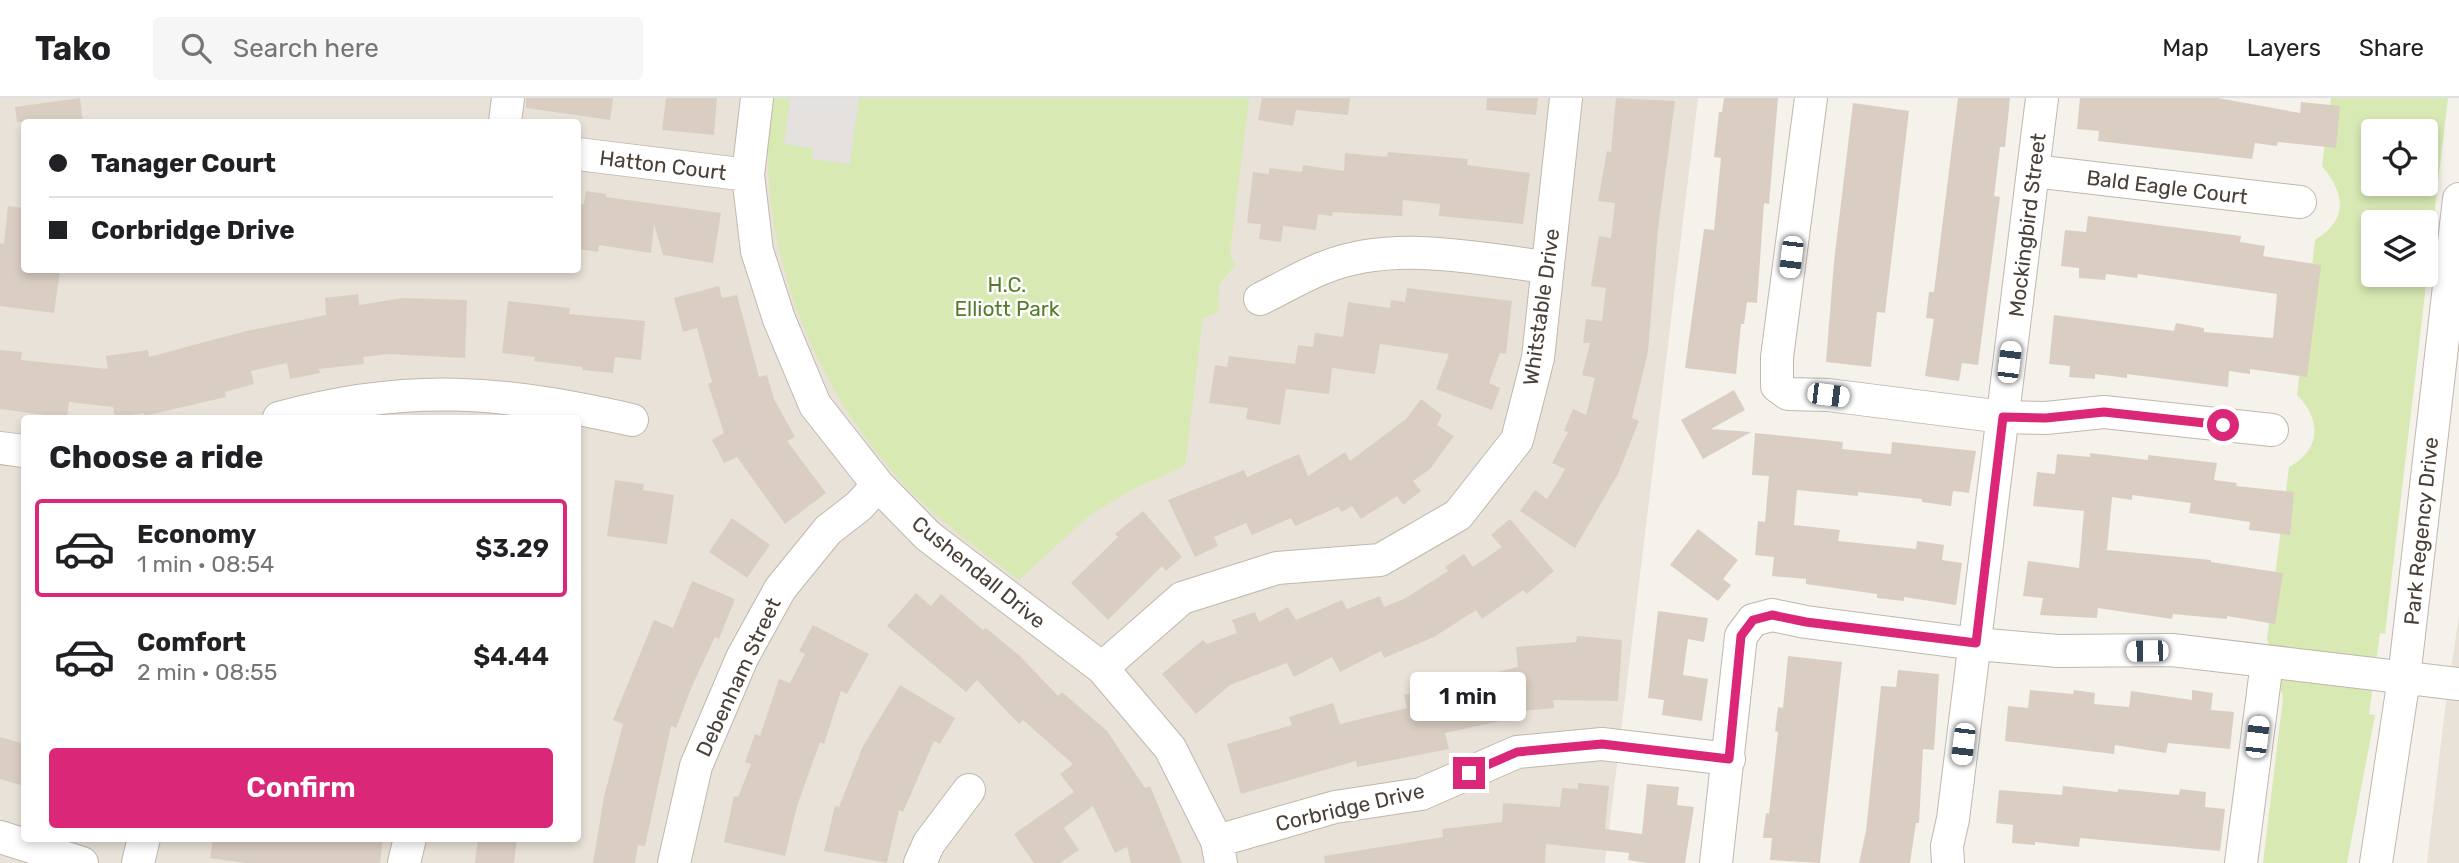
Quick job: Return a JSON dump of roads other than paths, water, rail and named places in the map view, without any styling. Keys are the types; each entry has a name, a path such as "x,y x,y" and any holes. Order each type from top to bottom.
{"street":[{"path":"505,119 508,98"},
{"name":"Cushendall Drive","path":"757,98 748,175 757,251 784,331 815,405 878,485 928,536 1102,668 1170,748 1219,852"},
{"name":"Whitstable Drive","path":"1102,668 1182,598 1277,568 1380,560 1458,514 1517,440 1538,358 1566,98"},
{"path":"1811,98 1777,358 1777,386 1795,395 1828,395 2003,417 2046,418 2115,413 2272,430"},
{"name":"Mockingbird Street","path":"1948,863 1947,846 1954,819 2042,98"},
{"name":"Hatton Court","path":"581,154 748,175"},
{"name":"Bald Eagle Court","path":"2033,172 2300,202"},
{"name":"Park Regency Drive","path":"2376,863 2404,678 2459,199"},
{"path":"1260,299 1325,267 1377,254 1424,252 1548,267"},
{"path":"292,415 357,400 463,406 527,399 632,420"},
{"path":"0,448 21,451"},
{"name":"Debenham Street","path":"674,863 696,766 742,658 780,589 828,530 859,506 878,485"},
{"path":"1716,863 1741,636 1753,620 1772,615 1806,622 1976,643 2071,651 2172,650 2459,684"},
{"path":"2241,863 2267,662"},
{"name":"Corbridge Drive","path":"1219,852 1335,807 1421,794 1517,752 1602,744 1729,759"},
{"path":"920,863 929,843 969,790"},
{"path":"0,836 82,863"},
{"path":"138,863 143,842"},
{"path":"404,863 409,842"}],"park label":[{"name":"H.C. Elliott Park","path":"1007,296"}]}
